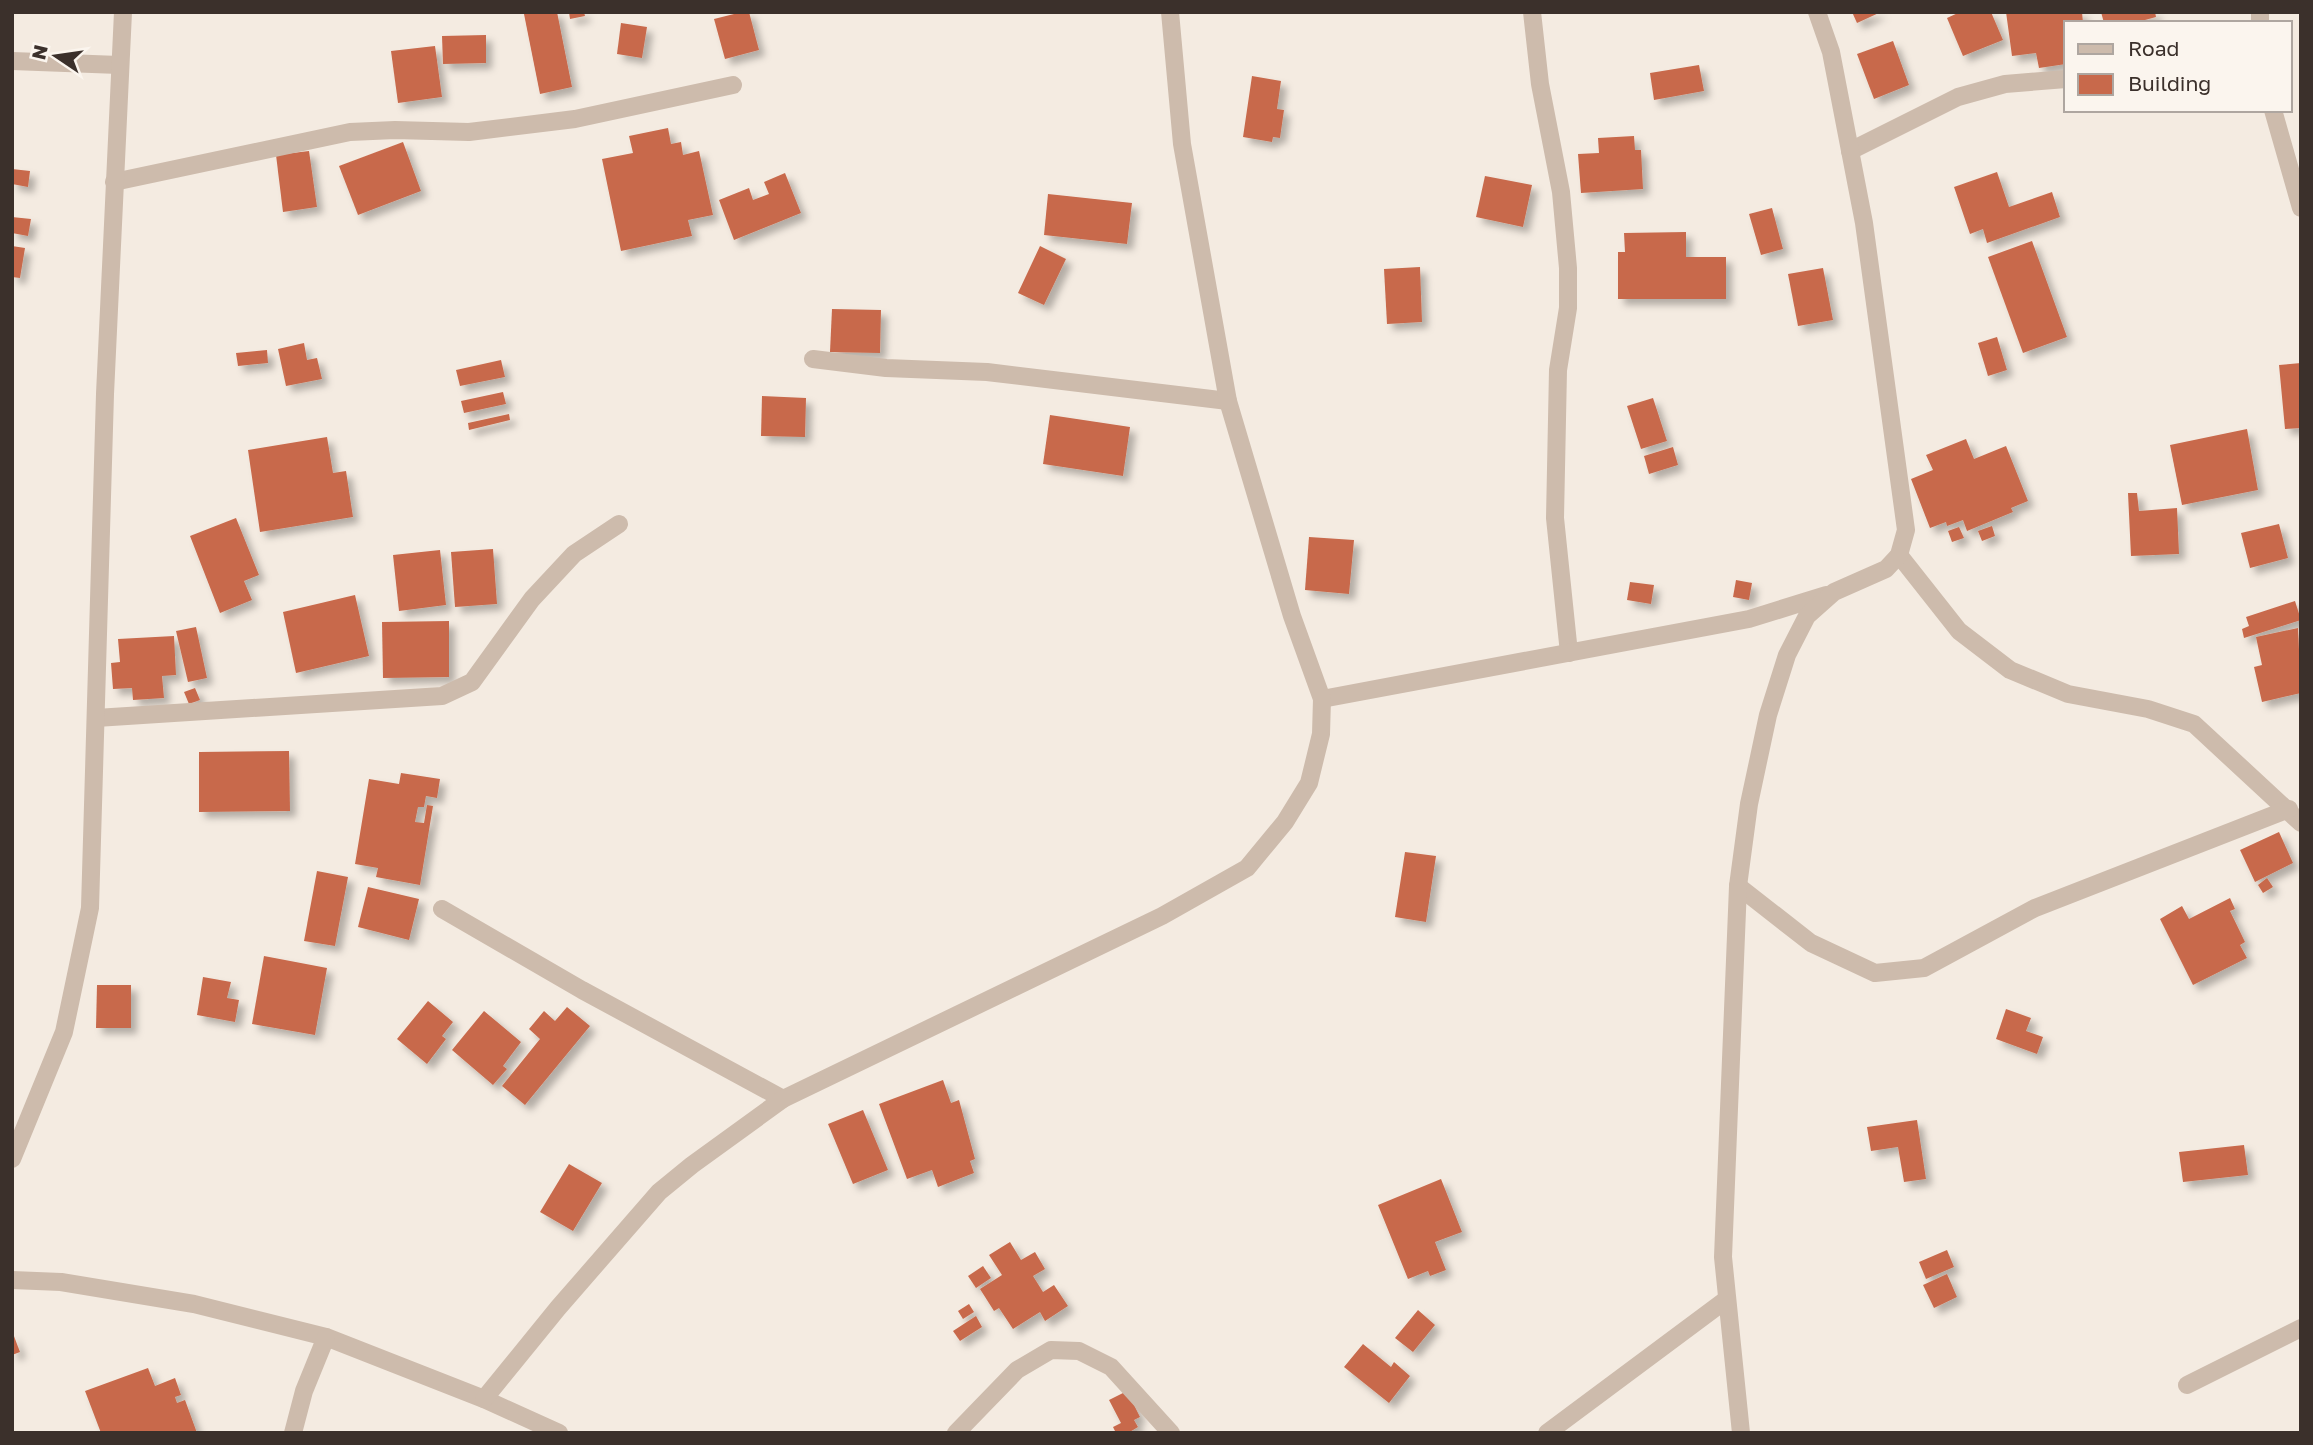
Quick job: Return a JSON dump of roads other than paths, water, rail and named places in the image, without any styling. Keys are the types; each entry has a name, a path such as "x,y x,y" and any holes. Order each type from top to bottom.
{"street":[{"path":"12,1160 64,1032 90,908 122,12"},
{"path":"484,1399 659,1192 783,1099 1162,916 1247,868 1286,822 1309,783 1321,734 1322,699 1292,617 1228,401 1182,144 1170,12"},
{"path":"1532,12 1540,84 1561,192 1568,268 1568,308 1558,370 1555,518 1569,653"},
{"path":"1322,699 1749,619 1835,592 1886,569 1899,555 1906,530 1864,223 1831,52 1817,12"},
{"path":"12,61 119,65"},
{"path":"1850,151 1958,97 2006,84 2064,79"},
{"path":"114,182 349,132 469,132 575,119 733,85"},
{"path":"2274,112 2301,208"},
{"path":"813,359 886,368 987,372 1228,401"},
{"path":"96,718 442,696 472,682 532,599 574,554 619,524"},
{"path":"1899,555 1959,631 2010,670 2068,694 2148,709 2194,724 2289,809 2301,823"},
{"path":"1741,1433 1723,1257 1738,886 1749,804 1768,715 1787,655 1807,616 1835,592"},
{"path":"1738,886 1811,943 1874,973 1924,968 2035,908 2289,809"},
{"path":"442,909 582,990 783,1099"},
{"path":"12,1280 61,1282 194,1304 326,1337 484,1399 559,1433"},
{"path":"1547,1433 1727,1299"},
{"path":"2187,1385 2301,1328"},
{"path":"293,1433 304,1391 326,1337"},
{"path":"956,1433 1017,1370 1051,1350 1079,1351 1111,1367 1171,1433"}]}
